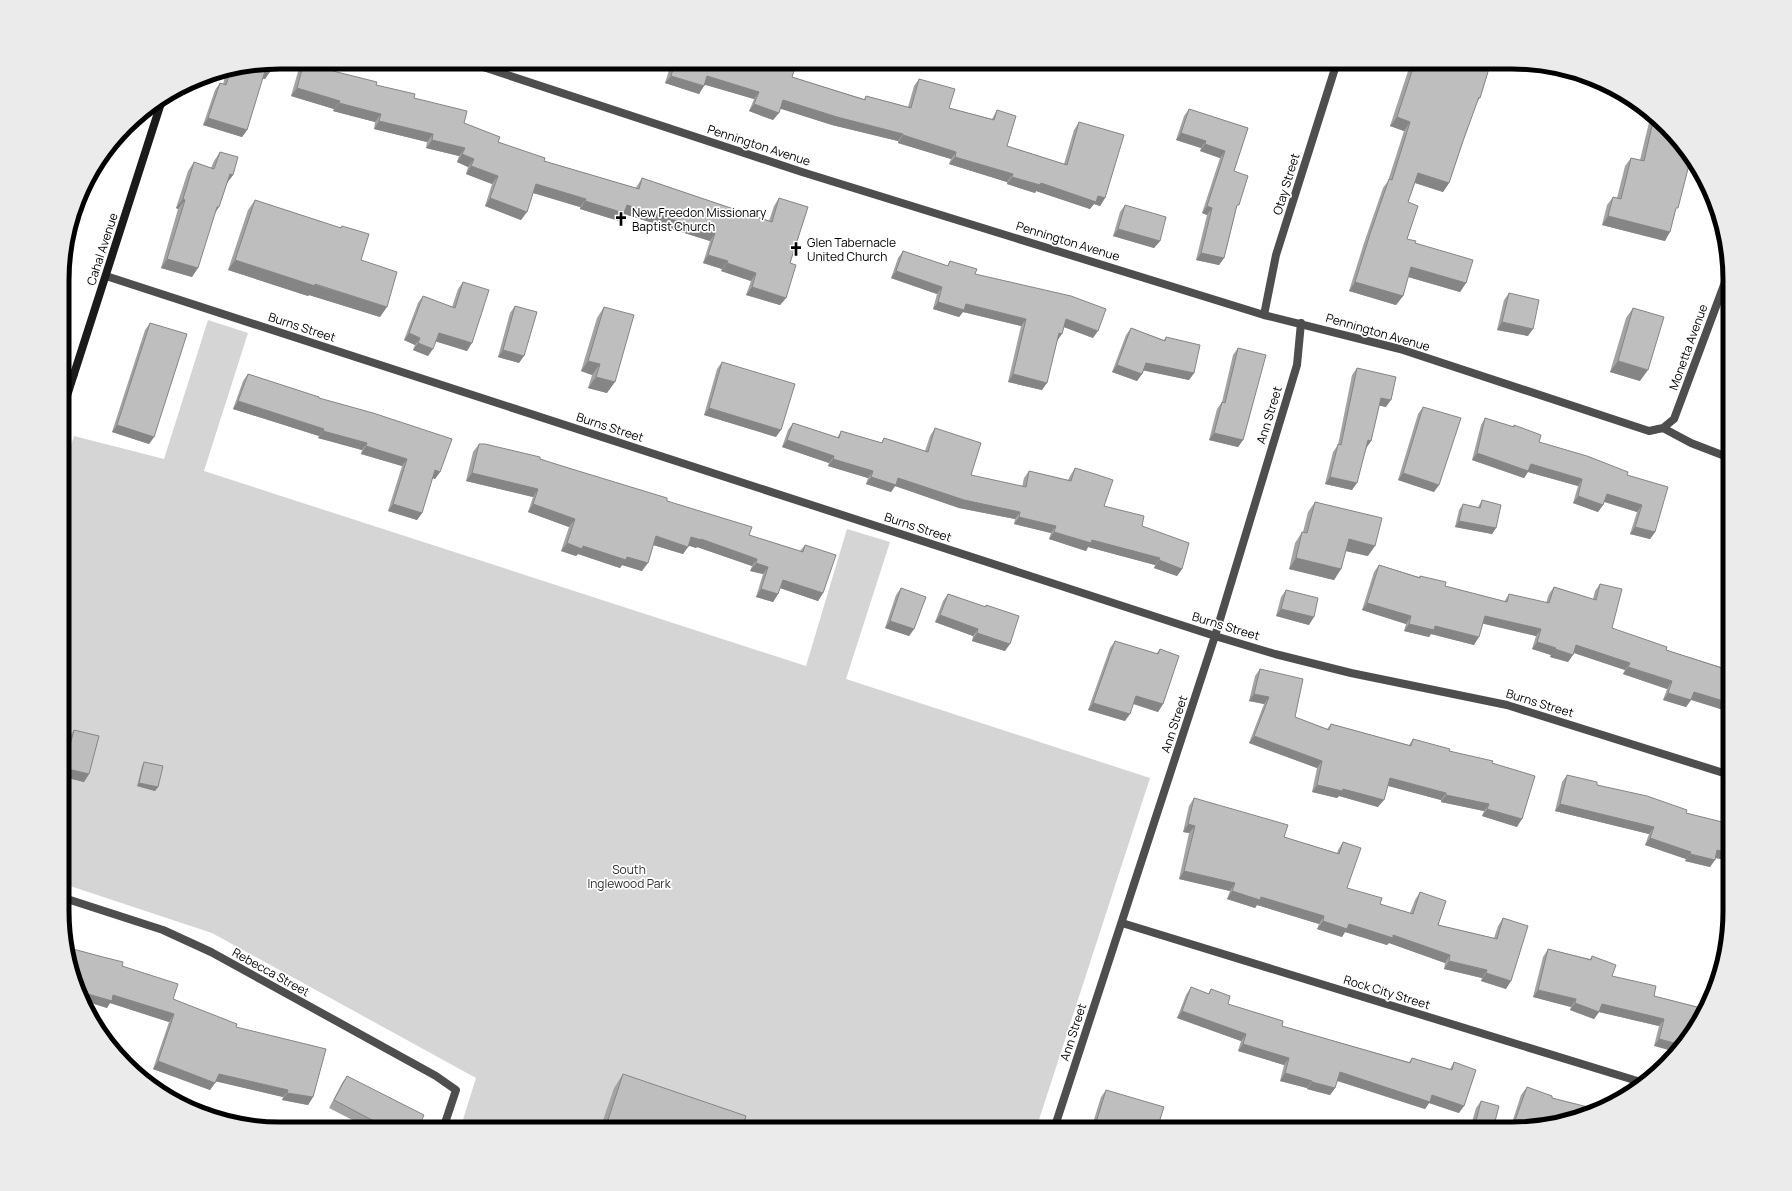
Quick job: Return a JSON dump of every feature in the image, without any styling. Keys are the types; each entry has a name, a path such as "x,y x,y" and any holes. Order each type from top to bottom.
{"street":[{"name":"Pennington Avenue","path":"489,69 802,172 1264,315 1400,349 1649,431 1663,428"},
{"name":"Otay Street","path":"1264,315 1276,255 1335,69"},
{"name":"Cahal Avenue","path":"69,390 160,106"},
{"name":"Burns Street","path":"106,276 1215,636 1275,654 1351,673 1507,705 1723,773"},
{"name":"Monetta Avenue","path":"1663,428 1674,419 1723,289"},
{"name":"Ann Street","path":"1056,1122 1215,636 1297,365 1301,324"},
{"path":"69,372 74,374"},
{"path":"1663,428 1691,443 1723,455"},
{"name":"Rebecca Street","path":"69,900 163,930 210,952 436,1076 456,1090 445,1122"},
{"name":"Rock City Street","path":"1122,923 1636,1082"}],"green space":[{"name":"South Inglewood Park","path":"208,320 248,333 204,471 806,666 847,529 890,542 846,679 1150,778 1038,1122 462,1122 476,1078 212,933 69,886 69,452 74,436 164,459"}],"building":[{"path":"271,69 270,72 265,71 247,130 208,118 220,83 226,85 229,75"},
{"path":"302,69 334,69 333,71 377,82 376,85 415,94 414,98 467,111 464,123 500,137 498,142 545,158 544,161 639,189 642,178 772,222 779,198 808,207 790,263 796,265 786,298 752,287 756,273 727,263 728,261 708,255 715,233 627,205 624,213 585,201 586,199 536,184 527,212 490,198 498,176 471,166 474,159 462,154 465,148 432,140 433,134 379,121 381,114 339,103 340,101 297,88"},
{"path":"673,69 795,69 792,77 865,100 866,96 911,108 919,79 955,89 949,108 994,120 997,110 1016,116 1007,146 1067,165 1079,122 1124,135 1105,198 1098,196 1096,202 1041,183 1040,185 1012,177 1013,174 955,157 956,152 903,134 837,117 783,100 779,113 754,104 759,92 707,76 704,86 671,76"},
{"path":"1413,69 1489,69 1480,98 1479,97 1449,183 1418,173 1408,202 1418,206 1407,239 1416,241 1415,243 1473,260 1466,283 1411,267 1403,296 1355,282 1389,179 1392,180 1410,122 1397,117"},
{"path":"1189,109 1248,128 1234,171 1248,176 1239,205 1237,205 1224,258 1201,253 1212,208 1207,206 1225,151 1205,144 1206,141 1181,133"},
{"path":"1653,123 1671,141 1689,165 1670,232 1608,216 1613,197 1621,199 1631,158 1644,161"},
{"path":"220,152 238,157 233,175 230,174 219,207 217,207 198,268 167,259 185,200 183,199 194,162 214,169"},
{"path":"255,200 341,228 342,226 369,234 361,260 397,272 387,307 315,284 315,286 235,260"},
{"path":"1125,205 1166,217 1160,241 1118,229"},
{"path":"903,251 948,266 950,261 977,269 975,274 1071,296 1106,309 1098,331 1066,319 1062,334 1059,333 1047,383 1013,374 1026,319 966,304 964,310 938,302 942,287 896,271"},
{"path":"463,282 489,290 472,343 439,333 433,349 418,343 420,338 409,333 423,296 455,308"},
{"path":"1509,293 1539,300 1533,329 1502,322"},
{"path":"515,306 537,312 524,356 503,350"},
{"path":"604,307 634,315 615,382 596,377 600,364 588,361"},
{"path":"1633,308 1664,317 1648,370 1618,361"},
{"path":"150,323 187,334 154,437 117,425"},
{"path":"1131,328 1165,341 1166,337 1200,345 1194,373 1146,363 1142,374 1117,365"},
{"path":"1238,348 1266,355 1243,440 1214,433 1222,402 1225,403"},
{"path":"722,362 795,384 781,430 709,408"},
{"path":"1357,368 1396,377 1391,400 1381,398 1371,441 1368,440 1357,483 1330,477 1338,444 1341,445"},
{"path":"248,374 319,398 373,413 452,439 440,472 435,470 422,513 393,504 407,459 366,446 367,443 323,431 324,429 238,401"},
{"path":"1423,407 1461,418 1439,485 1403,473"},
{"path":"1485,418 1514,427 1514,425 1541,435 1539,442 1587,456 1628,472 1627,475 1668,487 1655,532 1635,527 1642,505 1607,494 1603,505 1578,496 1582,479 1531,464 1528,471 1477,453"},
{"path":"793,423 839,438 841,431 882,443 884,438 928,452 935,428 981,443 971,475 1026,487 1029,471 1071,481 1075,468 1113,480 1104,506 1144,516 1142,526 1189,543 1182,569 1159,560 1160,558 1092,540 1091,543 1054,532 1056,526 1019,517 1020,512 964,500 898,478 896,485 871,477 873,471 833,459 834,456 787,440"},
{"path":"479,444 485,444 540,457 540,459 667,498 667,501 752,527 749,535 803,552 805,545 836,555 823,593 783,580 778,594 761,589 768,567 756,563 757,559 701,539 691,537 688,547 656,536 648,563 627,557 626,560 583,546 582,549 567,543 575,519 533,504 538,489 472,473"},
{"path":"1482,500 1501,505 1496,528 1459,521 1463,504 1480,508"},
{"path":"1315,502 1382,518 1375,546 1349,539 1341,569 1296,558 1302,532 1307,533"},
{"path":"1379,565 1420,578 1420,576 1446,582 1445,586 1507,602 1509,594 1549,603 1554,587 1596,600 1600,584 1622,589 1612,628 1667,647 1666,650 1722,668 1723,665 1723,701 1694,692 1691,700 1668,693 1672,681 1628,667 1630,663 1576,645 1573,655 1537,642 1541,629 1485,616 1479,637 1435,626 1434,630 1409,624 1411,616 1367,603"},
{"path":"901,588 926,597 914,629 890,621"},
{"path":"1286,590 1318,598 1314,617 1281,609"},
{"path":"948,594 1019,616 1010,644 977,633 978,629 940,615"},
{"path":"1115,641 1158,654 1160,649 1179,656 1163,704 1136,696 1130,714 1093,703"},
{"path":"1260,669 1303,679 1295,717 1329,730 1331,724 1411,746 1413,739 1450,749 1449,751 1493,761 1492,763 1535,776 1522,819 1487,809 1489,804 1446,795 1446,793 1390,778 1384,800 1343,789 1342,791 1317,785 1322,761 1254,736 1269,697 1254,694"},
{"path":"74,730 99,736 89,774 69,769 69,749"},
{"path":"144,762 163,766 158,787 139,783"},
{"path":"1567,775 1597,782 1597,785 1647,796 1687,810 1686,813 1723,822 1723,851 1717,850 1715,860 1690,854 1691,852 1650,838 1654,827 1560,804"},
{"path":"1194,798 1288,825 1284,837 1339,854 1343,842 1361,848 1347,888 1382,898 1380,904 1413,914 1420,892 1446,901 1438,925 1497,939 1503,918 1528,926 1511,981 1486,973 1487,970 1449,961 1450,955 1393,935 1393,938 1349,924 1347,929 1323,921 1324,916 1261,897 1260,900 1232,891 1235,883 1184,871 1195,826 1188,824"},
{"path":"73,949 123,962 122,966 178,984 173,999 237,1024 236,1027 326,1049 313,1097 287,1093 288,1090 219,1074 215,1083 158,1061 174,1014 113,995 112,1001 86,993 76,966"},
{"path":"1548,949 1591,960 1592,956 1616,965 1612,976 1656,986 1654,996 1700,1008 1688,1028 1676,1043 1659,1039 1664,1019 1602,1004 1599,1012 1575,1003 1576,999 1538,990"},
{"path":"1191,987 1209,994 1211,989 1230,996 1228,1004 1283,1021 1282,1026 1410,1063 1412,1058 1452,1070 1454,1062 1476,1070 1464,1106 1432,1095 1430,1102 1340,1072 1335,1088 1285,1073 1289,1058 1243,1044 1246,1034 1182,1011"},
{"path":"623,1074 746,1116 744,1122 607,1122"},
{"path":"347,1076 424,1115 421,1122 376,1122 334,1100"},
{"path":"1527,1087 1552,1096 1552,1098 1588,1107 1580,1111 1553,1118 1514,1122"},
{"path":"1106,1090 1164,1107 1159,1122 1096,1122"},
{"path":"1481,1101 1499,1106 1495,1122 1476,1122"}],"place":[{"name":"New Freedon Missionary Baptist Church","path":"621,219"},
{"name":"Glen Tabernacle United Church","path":"796,249"}]}
